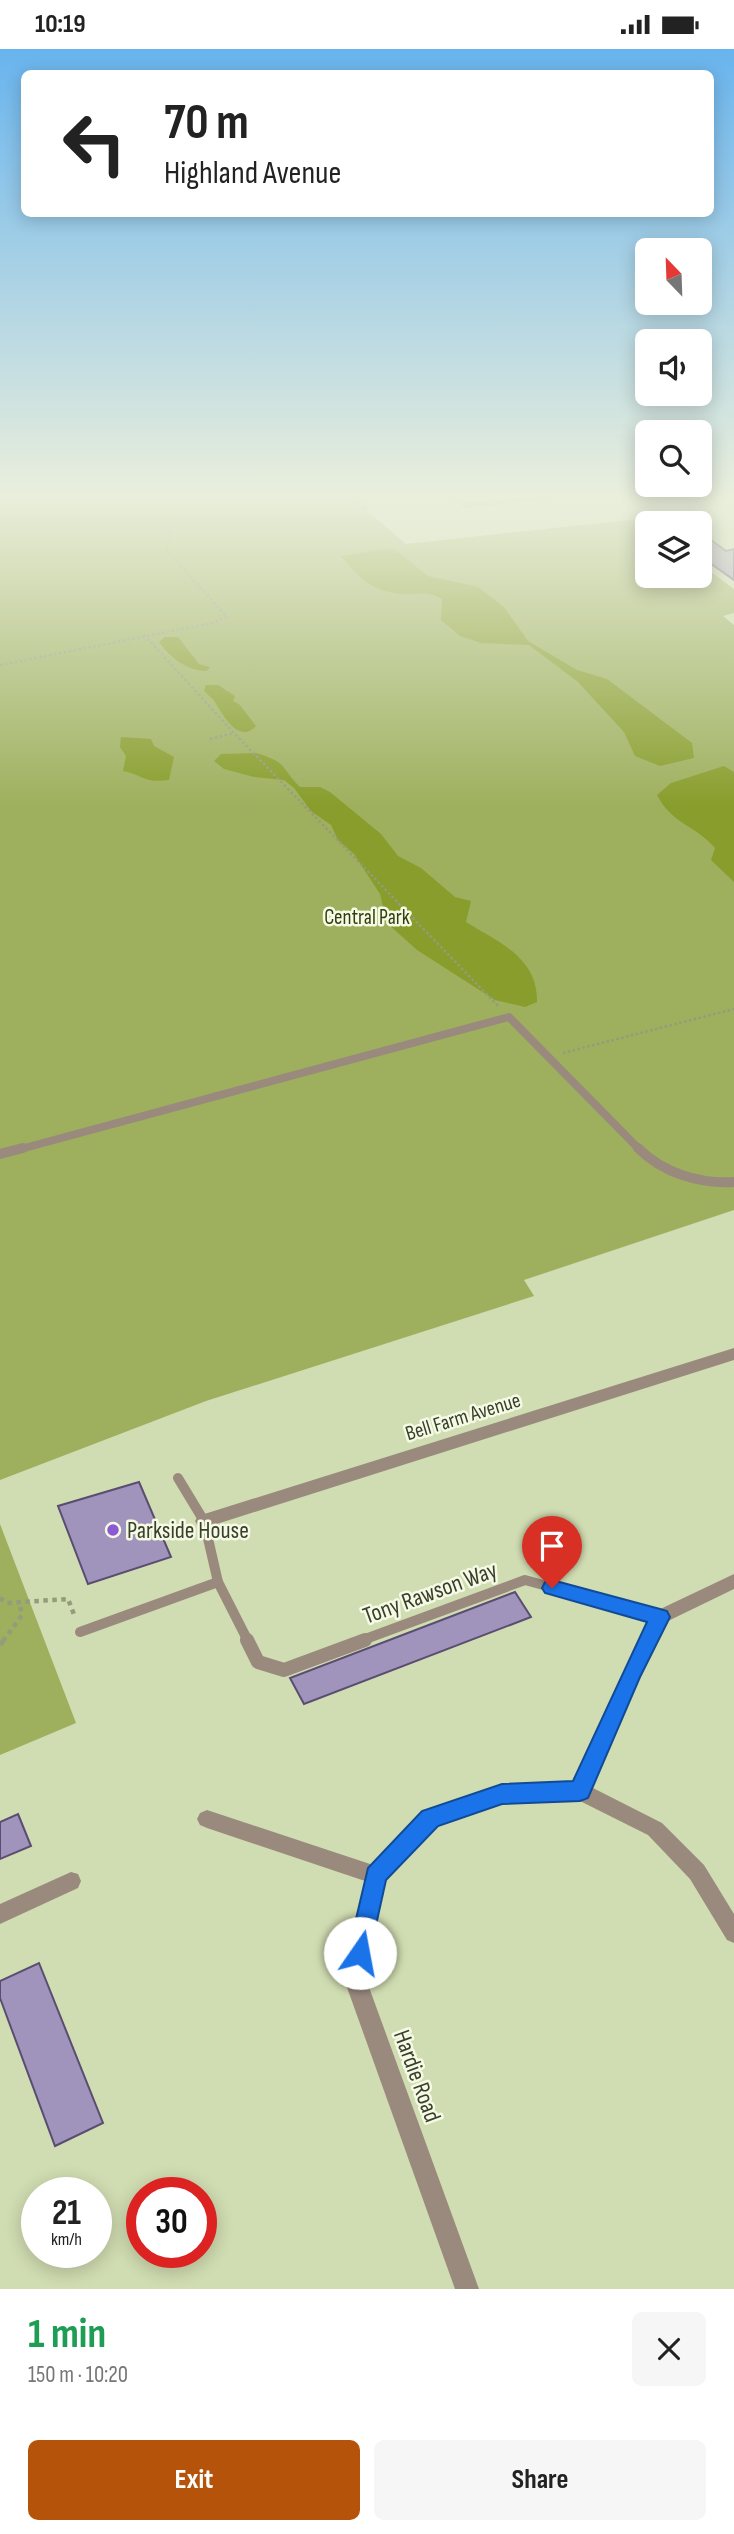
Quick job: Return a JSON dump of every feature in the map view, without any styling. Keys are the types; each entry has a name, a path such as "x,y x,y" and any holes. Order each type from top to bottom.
{"street":[{"name":"Bell Farm Avenue","path":"204,1521 734,1354"},
{"path":"580,1791 630,1677 660,1617 734,1581"},
{"path":"207,1819 376,1875 430,1818 502,1794 580,1791 654,1829 697,1872 734,1933"},
{"name":"Hardie Road","path":"376,1875 355,1979 467,2289"},
{"path":"0,1914 71,1881"}],"lane":[{"path":"0,1154 509,1017 646,1156 666,1171 694,1179 734,1182"},
{"path":"80,1632 218,1581 204,1521 178,1478"},
{"name":"Tony Rawson Way","path":"218,1581 258,1662 284,1669 525,1580 660,1617"}],"path":[{"path":"0,665 213,623 227,617 210,598"},
{"path":"144,635 234,733 509,1017"},
{"path":"210,739 234,733"},
{"path":"549,1057 734,1009"},
{"path":"0,1598 7,1603 68,1599 80,1632"},
{"path":"0,1645 22,1615 19,1602"}],"green space":[{"name":"Central Park","path":"0,598 734,598 734,613 723,616 734,625 734,1210 524,1280 534,1296 206,1401 0,1480"},
{"path":"440,598 492,598 504,607 528,641 577,670 607,679 692,743 694,758 660,766 635,756 624,732 578,682 529,645 481,643 460,636 441,620 442,599"},
{"path":"165,637 178,637 199,664 210,667 207,671 180,663 159,642"},
{"path":"206,685 218,685 235,696 233,701 239,704 256,726 243,732 232,726 204,690"},
{"path":"121,737 151,739 154,746 174,757 169,780 149,780 123,771 126,756 120,747"},
{"path":"256,753 279,763 300,787 320,787 330,792 381,834 398,856 421,868 455,897 471,901 466,922 503,944 523,962 536,986 537,1002 525,1007 495,1000 417,950 387,923 380,894 354,854 338,840 331,825 311,811 294,788 284,780 254,777 224,769 214,761 221,754"},
{"path":"724,766 734,772 734,882 711,860 715,848 670,812 657,795 671,783"},
{"path":"0,1524 76,1723 0,1755"}],"building":[{"name":"Parkside House","path":"139,1482 171,1557 88,1584 58,1506"},
{"path":"515,1592 531,1617 304,1704 290,1678"},
{"path":"18,1814 31,1846 0,1859 0,1822"},
{"path":"39,1963 103,2123 55,2146 0,1998 0,1981"}],"place":[{"name":"Parkside House","path":"113,1530"}],"route":[{"path":"360,1953 376,1875 430,1818 502,1794 580,1791 630,1677 660,1617 552,1588"}]}
